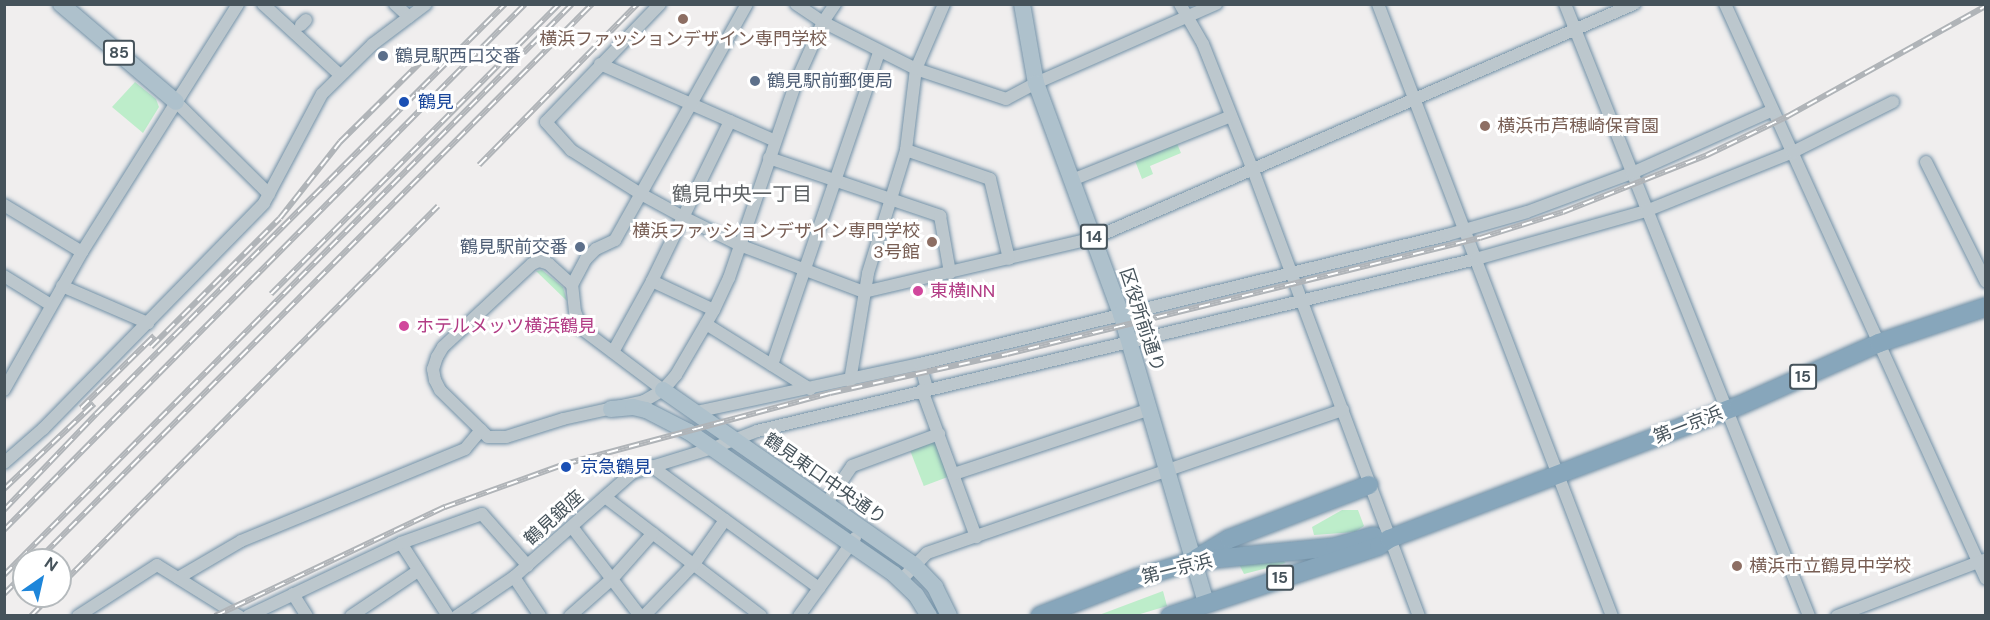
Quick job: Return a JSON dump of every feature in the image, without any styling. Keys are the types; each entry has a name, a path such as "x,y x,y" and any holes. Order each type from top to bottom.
{"highway":[{"name":"第一京浜","path":"1170,615 1208,609 1379,546 1389,539 1727,410 1879,343 1986,307"},
{"name":"15","path":"1193,561 1229,539 1369,485"},
{"name":"第一京浜","path":"1040,615 1137,578 1193,561 1335,547 1375,535 1389,539"}],"main road":[{"name":"85","path":"61,4 176,102"},
{"name":"区役所前通り","path":"1022,4 1036,83 1122,314 1208,609"},
{"name":"鶴見東口中央通り","path":"663,390 915,566 935,587 949,615"},
{"path":"663,390 667,407 689,432"},
{"path":"611,409 633,407 646,410 689,432"},
{"name":"鶴見東口中央通り","path":"689,432 901,580 916,595 929,615"}],"street":[{"path":"4,390 82,252 238,4"},
{"path":"263,4 340,75"},
{"path":"395,4 409,17"},
{"path":"4,463 43,429 264,203 317,102 340,75 373,44 426,4"},
{"path":"660,4 546,122 571,150 641,194 683,217 742,246 864,292 1094,238 1634,4"},
{"path":"663,390 582,329 575,312 572,285 586,258 596,249 615,240 747,4"},
{"path":"796,4 823,22 916,69 1006,99 1036,83 1216,4"},
{"path":"572,285 549,264 539,261 532,264 443,347 437,357 433,369 435,380 488,437 507,438 563,419 644,401 663,390 680,368 714,310 742,246 769,158 796,82 823,22 835,4"},
{"path":"850,381 864,292 906,150 916,69 944,4"},
{"path":"1180,4 1203,44 1253,170 1419,615"},
{"path":"1378,4 1612,615"},
{"path":"1564,4 1809,615"},
{"path":"1725,4 1879,343 1982,561 1986,579"},
{"path":"772,365 879,52"},
{"path":"600,64 775,141"},
{"path":"176,102 269,194"},
{"name":"鶴見銀座","path":"457,615 528,566 632,473 651,466 713,448 757,431 1476,259 1646,211 1793,152 1893,102"},
{"path":"696,412 850,381 1465,230 1527,212 1632,173 1773,110"},
{"path":"1072,180 1231,116"},
{"path":"613,352 652,281 730,121"},
{"path":"906,150 990,179 1009,259"},
{"path":"769,158 940,216 950,273"},
{"path":"1926,162 1986,282"},
{"path":"4,205 82,252"},
{"path":"4,276 51,305"},
{"path":"652,281 714,310"},
{"path":"62,286 148,323"},
{"path":"706,324 810,389"},
{"path":"920,364 924,390 976,537"},
{"path":"954,474 1150,409"},
{"path":"901,580 927,553 1342,410"},
{"path":"178,578 241,541 465,449 480,430"},
{"path":"826,504 852,466 939,434"},
{"path":"651,466 819,588"},
{"path":"605,497 761,615"},
{"path":"248,615 401,543 482,514 528,566"},
{"path":"572,527 642,615 694,564 725,520"},
{"path":"800,615 861,528"},
{"path":"570,615 613,578 653,533"},
{"path":"401,543 448,615"},
{"path":"1837,615 1982,561"},
{"path":"78,615 157,565 239,615"},
{"path":"351,615 418,571"},
{"path":"514,577 540,615"},
{"path":"293,594 307,615"}],"green space":[{"path":"135,82 156,99 159,107 143,133 112,107"},
{"path":"1176,141 1181,153 1150,166 1153,174 1142,179 1134,158"},
{"path":"542,270 563,287 567,301 536,271"},
{"path":"935,440 949,476 924,486 910,450"},
{"path":"1342,510 1358,510 1364,526 1355,532 1314,535 1312,527"},
{"path":"1282,560 1286,563 1244,574 1238,562"},
{"path":"1163,591 1167,606 1137,615 1099,615"}],"pier":[{"path":"1977,5 1985,5 1985,19 1975,24 1968,10"}],"railway":[{"path":"4,510 96,414 505,4"},
{"path":"4,530 525,4"},
{"path":"271,294 559,4"},
{"path":"4,575 572,4"},
{"path":"50,548 592,4"},
{"path":"479,165 637,4"},
{"path":"215,616 445,507 565,464 830,393 1007,354 1480,238 1563,212 1707,155 1788,116 1986,6"},
{"path":"151,347 280,218 340,142 429,54"},
{"path":"72,574 438,206"},
{"path":"81,408 154,336"},
{"path":"4,489 94,404"},
{"path":"4,594 12,586"},
{"path":"31,616 39,608"}],"place":[{"name":"横浜ファッションデザイン専門学校","path":"683,19"},
{"name":"鶴見駅西口交番","path":"383,56"},
{"name":"鶴見駅前郵便局","path":"755,81"},
{"name":"鶴見","path":"404,102"},
{"name":"横浜市芦穂崎保育園","path":"1485,126"},
{"name":"横浜ファッションデザイン専門学校 3号館","path":"932,242"},
{"name":"鶴見駅前交番","path":"580,247"},
{"name":"東横INN","path":"918,291"},
{"name":"ホテルメッツ横浜鶴見","path":"404,326"},
{"name":"京急鶴見","path":"566,467"},
{"name":"横浜市立鶴見中学校","path":"1737,566"}],"district":[{"name":"鶴見中央一丁目","path":"742,194"}]}
